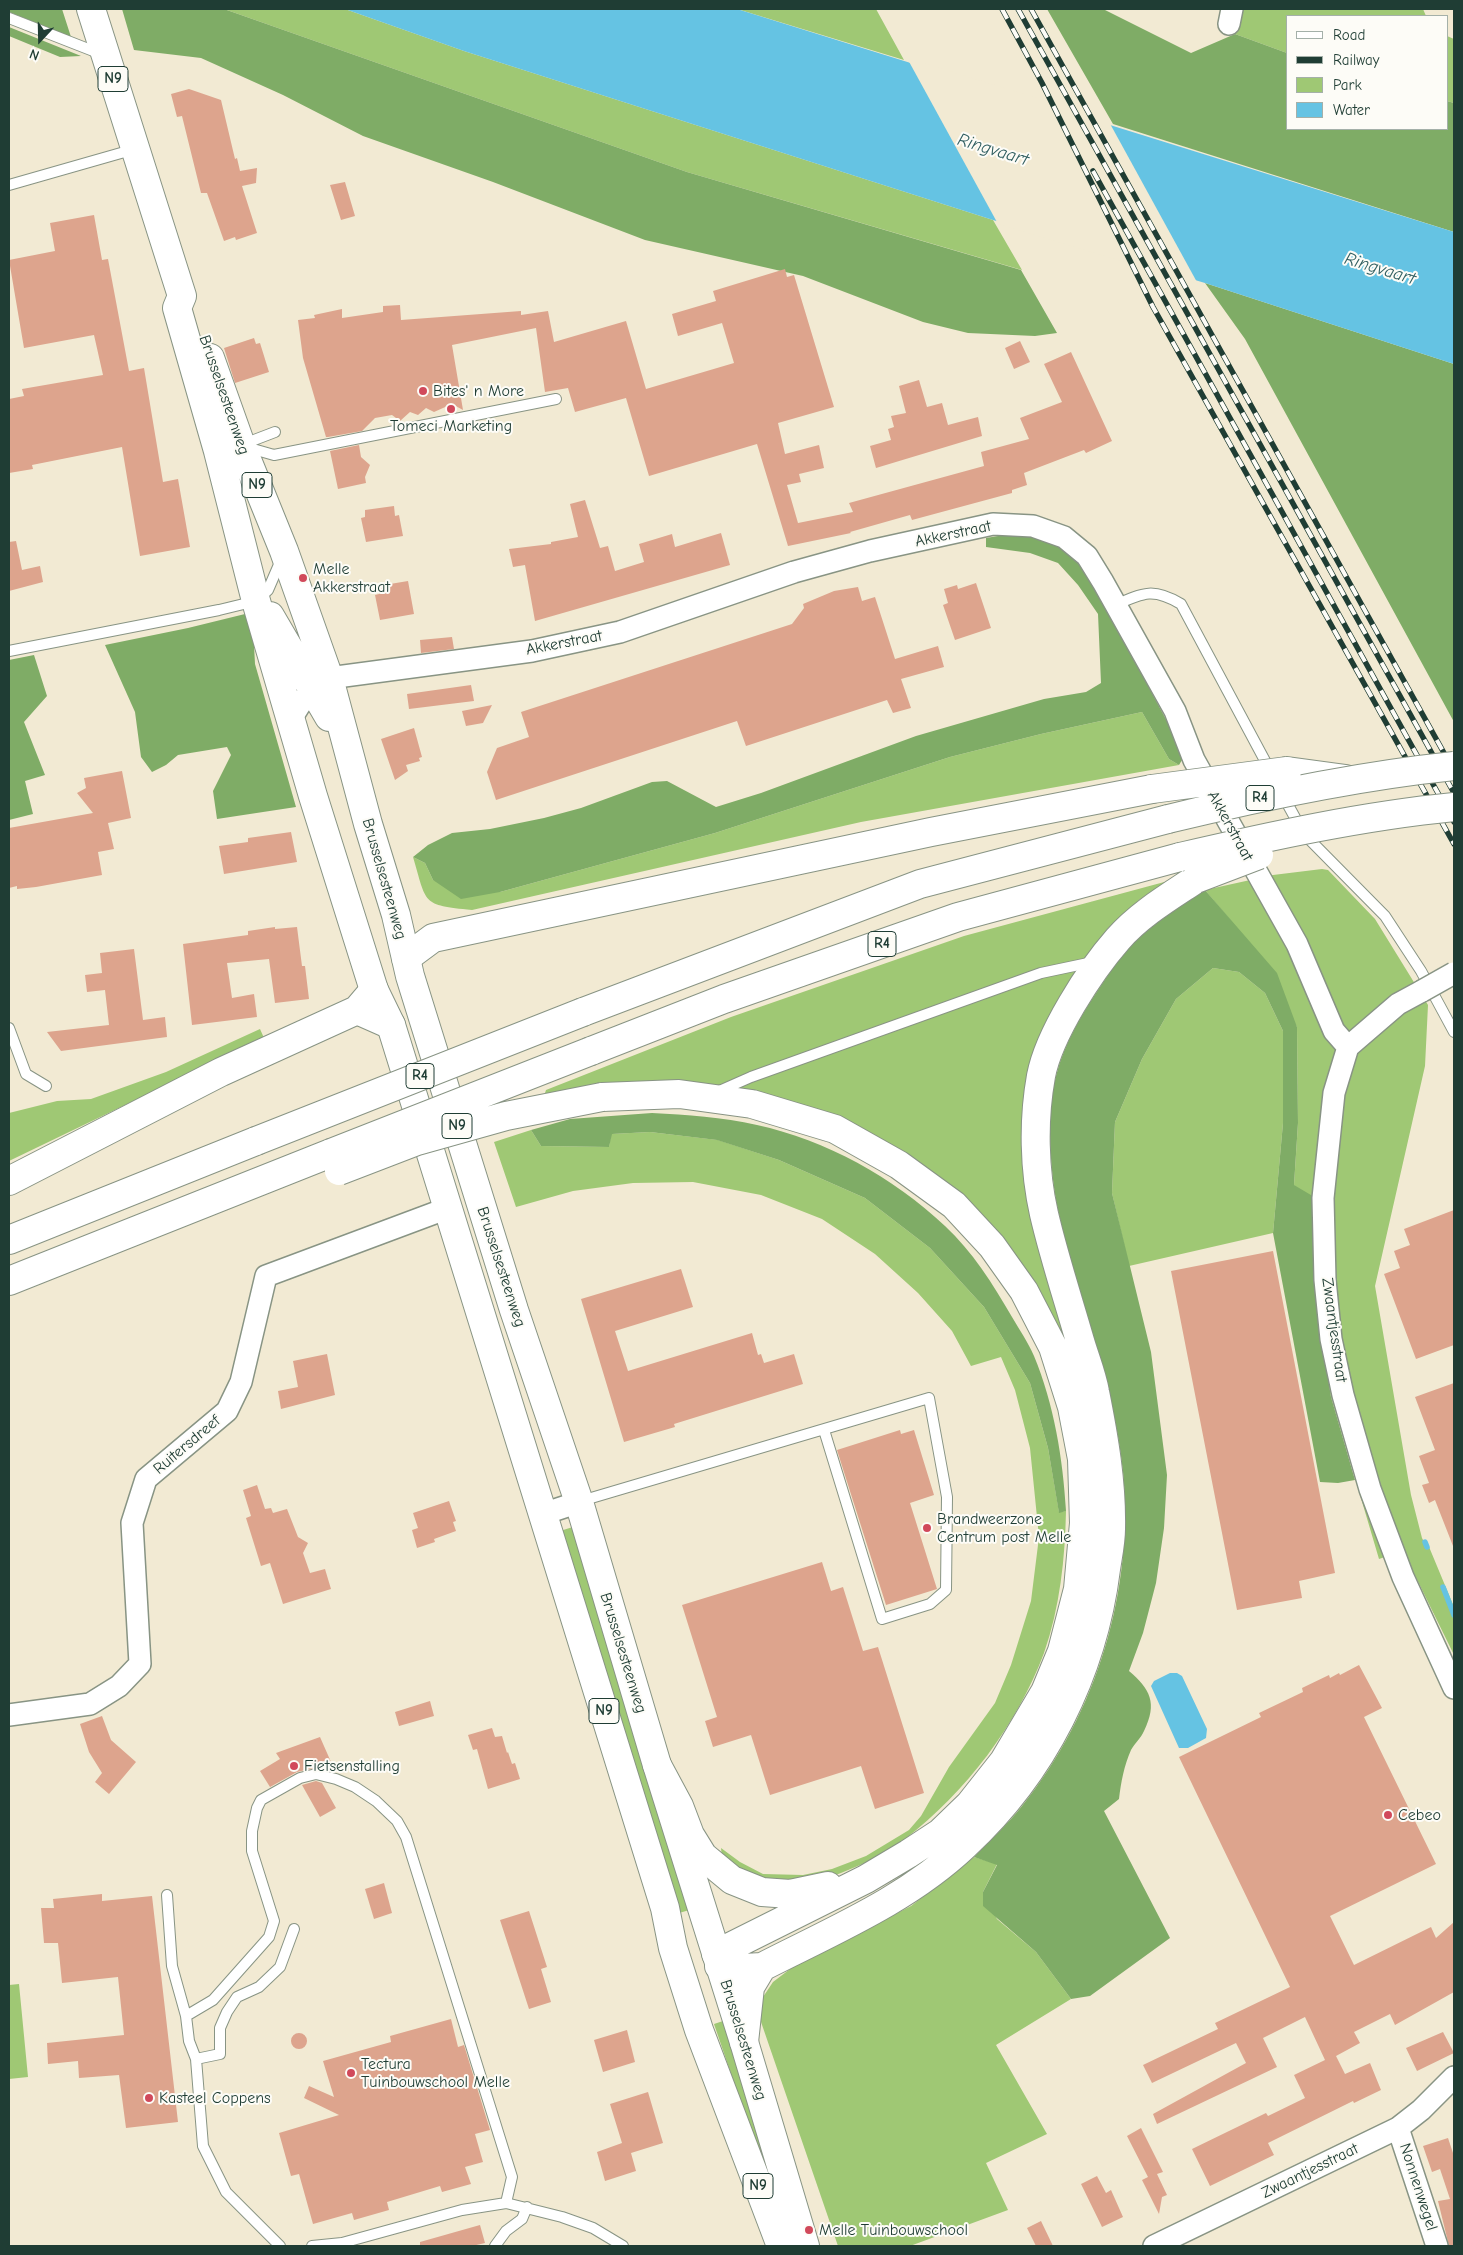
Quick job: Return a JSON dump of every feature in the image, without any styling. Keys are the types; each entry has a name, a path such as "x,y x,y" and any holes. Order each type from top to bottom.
{"main road":[{"name":"Brusselsesteenweg","path":"91,9 182,296 176,308 229,448 284,551 321,683 326,710 368,824 396,915 406,958 509,1294 579,1502 715,1961 744,2042 805,2246"},
{"name":"Brusselsesteenweg","path":"229,448 236,523 248,539 259,575 262,595"},
{"path":"262,595 312,660 321,683"},
{"path":"262,595 291,720 365,1000 391,1025 416,1036 492,1272 509,1294"},
{"name":"R4","path":"9,1240 583,1012 920,884 1234,803 1352,780 1454,766"},
{"path":"9,1181 365,1000 406,958 433,938 932,832 1152,789 1288,771 1352,780"},
{"name":"R4","path":"9,1281 303,1166 335,1162 591,1051 724,999 958,917 1180,857 1293,831 1454,807"},
{"path":"665,1908 688,1947 715,1961 744,1968 762,1966 903,1894 964,1846 1011,1797 1051,1739 1085,1662 1099,1609 1111,1531 1109,1473 1095,1389 1044,1211 1037,1162 1036,1132 1041,1075 1049,1050 1073,1001 1118,938 1148,912 1196,879 1259,854 1293,831"},
{"name":"Brusselsesteenweg","path":"391,1025 665,1908 674,1948 699,2030 782,2246"},
{"path":"335,1162 506,1116 602,1097 679,1094 752,1104 835,1129 899,1165 954,1205 992,1246 1024,1291 1053,1347 1072,1407 1082,1459 1084,1523 1078,1589 1062,1651 1045,1692 1004,1761 970,1804 940,1833 866,1879 715,1961 703,1988 699,2030"},
{"path":"657,1765 679,1806 690,1835 703,1856 732,1880 762,1892 790,1894 866,1879"},
{"path":"744,2042 750,1987 762,1966"}],"street":[{"name":"Akkerstraat","path":"321,683 532,651 620,632 786,575 870,550 993,524 1034,526 1064,537 1087,556 1175,711 1194,760 1297,944 1334,1031 1348,1047"},
{"path":"291,720 302,700 321,683"},
{"path":"1348,1047 1398,1004 1454,973"},
{"name":"Zwaantjesstraat","path":"1348,1047 1334,1093 1323,1198 1326,1280 1331,1338 1343,1395 1370,1489 1403,1577 1454,1688"},
{"name":"Ruitersdreef","path":"9,1714 90,1704 119,1686 140,1664 132,1523 146,1479 227,1411 242,1382 266,1276 448,1208"},
{"path":"543,1514 579,1502"},
{"name":"Zwaantjesstraat","path":"1154,2246 1398,2128 1421,2110 1454,2077"},
{"name":"Nonnenwegel","path":"1398,2128 1437,2246"}],"lane":[{"path":"9,18 106,56"},
{"path":"9,185 135,149"},
{"path":"229,448 274,456 556,399"},
{"path":"229,448 275,432"},
{"path":"9,651 219,610 262,595 274,580 284,551"},
{"path":"1116,605 1135,596 1153,592 1165,594 1181,604 1304,834 1385,916 1421,971 1454,1032"},
{"path":"705,1098 751,1076 1041,973 1102,960"},
{"path":"9,1028 26,1074 46,1086"},
{"path":"579,1502 929,1398 946,1497 946,1590 930,1604 882,1619 824,1430"},
{"path":"186,2016 213,2000 269,1937 274,1921 252,1851 252,1831 256,1808 261,1800 286,1784 316,1774 355,1787 376,1801 397,1821 406,1837 512,2177 506,2203"},
{"path":"167,1895 172,1966 186,2016 189,2041 196,2059 203,2146 226,2192 280,2246"},
{"path":"196,2059 220,2054 220,2028 227,2012 237,1996 259,1987 280,1967 294,1929"},
{"path":"312,2246 342,2244 462,2210 506,2203 527,2207 592,2228 623,2246"},
{"path":"495,2246 506,2231 522,2219 527,2207"}],"green space":[{"path":"9,9 62,9 71,37 9,12"},
{"path":"122,9 224,9 687,172 1021,270 1057,333 1035,336 968,333 923,322 803,276 645,240 493,182 363,136 283,95 201,58 134,50"},
{"path":"224,9 345,9 464,51 993,220 1022,270 687,172"},
{"path":"737,9 876,9 904,60"},
{"path":"1047,9 1103,9 1191,53 1235,34 1286,53 1286,130 1448,130 1448,101 1454,103 1454,232 1113,124"},
{"path":"1238,9 1423,9 1426,15 1286,15 1286,53 1235,34"},
{"path":"9,27 81,56 60,57 9,36"},
{"path":"1448,36 1454,39 1454,103 1448,101"},
{"path":"1205,283 1454,364 1454,722 1245,339"},
{"path":"1004,535 1040,535 1062,546 1082,562 1185,755 1179,765 1169,759 1142,712 1041,734 950,757 715,833 500,892 461,899 433,880 425,863 413,857 428,845 452,833 490,829 544,818 581,808 652,782 667,781 716,807 761,793 916,736 1044,699 1086,692 1101,683 1098,614 1078,585 1058,563 1030,553 986,547 986,538"},
{"path":"245,614 254,645 255,664 296,807 217,819 213,791 231,755 227,747 178,755 166,765 152,772 141,757 135,712 105,645"},
{"path":"34,655 47,696 24,722 45,775 25,781 33,814 9,820 9,660"},
{"path":"1142,712 1169,759 1179,765 861,822 472,910 443,906 429,899 424,893 413,857 425,863 433,880 500,892 715,833 950,757 1041,734"},
{"path":"1322,869 1328,870 1375,919 1428,1005 1425,1066 1375,1286 1411,1495 1422,1538 1424,1542 1427,1542 1454,1607 1454,1655 1403,1551 1379,1559 1331,1397 1294,1185 1298,1123 1297,1027 1231,921 1205,890 1273,875"},
{"path":"1168,881 1139,900 1108,928 1061,994 1036,1044 1027,1072 1023,1163 1030,1214 1081,1392 1000,1240 754,1094 543,1099 546,1090 731,1017 964,936"},
{"path":"1205,890 1277,973 1297,1027 1298,1123 1294,1185 1316,1198 1322,1339 1331,1397 1355,1480 1338,1483 1320,1482 1273,1233 1283,1123 1283,1031 1265,993 1239,972 1213,968 1176,999 1142,1059 1115,1122 1112,1193 1151,1352 1167,1475 1164,1528 1156,1583 1143,1633 1129,1671 1147,1691 1150,1697 1151,1712 1143,1734 1129,1756 1123,1774 1119,1799 1104,1811 1170,1938 1090,1996 1071,1999 1036,1952 983,1906 983,1892 997,1865 974,1857 1022,1806 1048,1770 1071,1731 1090,1691 1105,1648 1116,1605 1122,1561 1125,1516 1123,1472 1118,1438 1112,1405 1058,1210 1051,1161 1051,1107 1059,1064 1075,1028 1119,959 1148,930"},
{"path":"1213,968 1239,972 1265,993 1283,1031 1283,1123 1273,1233 1129,1266 1112,1193 1115,1122 1142,1059 1176,999"},
{"path":"260,1029 264,1038 9,1161 9,1113 57,1101 91,1099 166,1072"},
{"path":"652,1113 744,1122 808,1140 881,1176 925,1208 945,1226 982,1268 1034,1356 1052,1412 1063,1472 1066,1511 1059,1513 1048,1448 1030,1383 984,1307 930,1248 865,1198 779,1160 717,1140 650,1132 612,1134 609,1147 541,1146 531,1130 570,1119"},
{"path":"531,1130 541,1146 609,1147 611,1134 650,1132 718,1140 779,1160 865,1198 930,1248 984,1307 1030,1383 1048,1448 1059,1512 1066,1511 1061,1583 1044,1653 1033,1680 1004,1731 969,1778 949,1800 905,1839 883,1854 841,1873 818,1881 794,1885 770,1884 746,1877 740,1873 722,1858 721,1848 740,1862 763,1874 803,1875 832,1869 866,1856 909,1830 921,1816 949,1767 995,1703 1011,1665 1031,1601 1039,1537 1030,1448 1015,1390 1001,1357 971,1366 952,1331 918,1293 875,1254 822,1219 761,1195 693,1182 633,1183 573,1191 516,1207 494,1142"},
{"path":"576,1526 693,1909 679,1913 560,1531"},
{"path":"974,1857 997,1864 983,1892 997,1919 1036,1952 1071,1999 996,2045 1047,2134 986,2163 1008,2210 910,2246 838,2246 760,2019 761,2000 773,1982 794,1966 911,1906"},
{"path":"19,1984 28,2077 9,2079 9,1985"},
{"path":"729,2019 770,2146 784,2246 754,2141 714,2024"}],"water":[{"name":"Ringvaart","path":"345,9 737,9 1454,232 1454,364 1205,283 993,220 464,51"},
{"path":"1170,1673 1177,1673 1182,1676 1207,1729 1206,1738 1188,1748 1179,1748 1151,1686 1154,1681"}],"pier":[{"path":"907,58 1108,120 1198,284 998,224"}],"building":[{"path":"189,89 221,100 235,159 237,158 240,171 257,168 256,183 242,186 257,233 236,240 235,237 224,241 207,193 201,193 182,116 177,117 171,94"},
{"path":"345,182 355,216 341,220 330,185"},
{"path":"94,215 102,260 108,259 129,371 144,368 163,482 178,479 190,547 140,556 122,447 32,465 33,469 9,473 9,399 24,396 22,389 103,375 94,335 24,348 9,260 55,251 50,223"},
{"path":"785,269 787,277 794,275 834,407 778,423 785,454 819,445 824,468 799,474 801,482 787,485 798,523 853,512 849,503 984,466 981,452 1029,439 1020,418 1062,402 1044,364 1071,352 1112,441 1086,453 1084,450 1024,473 1027,485 1012,490 1012,493 912,520 910,515 851,533 788,546 757,444 649,476 626,398 575,412 568,388 545,392 536,328 452,345 463,410 452,404 434,412 426,408 418,415 410,412 400,421 392,415 375,418 362,431 328,437 326,437 303,358 298,320 315,318 314,315 342,309 342,318 383,312 383,306 400,305 401,320 521,311 521,315 548,311 554,342 626,321 646,389 734,363 722,323 678,336 672,314 716,301 713,291"},
{"path":"254,338 256,344 260,343 269,372 235,383 224,348"},
{"path":"1020,341 1030,362 1014,369 1005,348"},
{"path":"919,380 927,407 942,403 948,425 978,417 982,436 876,468 870,446 891,440 888,429 894,427 891,416 906,413 899,386"},
{"path":"359,445 361,457 370,465 365,477 366,483 338,489 330,451"},
{"path":"585,500 600,548 608,546 615,571 644,562 639,544 672,534 675,547 721,533 730,565 535,621 525,565 513,567 509,549 551,544 551,542 578,537 570,504"},
{"path":"394,506 395,516 399,515 403,536 366,542 361,518 365,517 365,510"},
{"path":"16,541 22,570 40,566 43,582 9,591 9,542"},
{"path":"408,581 414,614 380,620 375,595 379,594 378,586"},
{"path":"976,583 991,628 955,640 943,605 948,603 944,589 957,585 958,589"},
{"path":"858,587 862,601 875,597 895,659 938,646 944,667 901,679 911,708 893,713 887,700 746,746 737,721 496,800 487,772 497,748 529,737 521,712 792,624 804,608 803,604 834,591"},
{"path":"452,637 454,649 421,653 420,640"},
{"path":"471,685 474,701 409,709 407,694"},
{"path":"492,705 483,723 466,726 462,711"},
{"path":"414,728 422,757 419,758 420,761 406,765 408,771 395,780 381,739"},
{"path":"122,771 131,818 108,823 114,849 98,852 102,875 36,887 17,889 17,886 9,888 9,828 93,813 77,793 86,788 84,778"},
{"path":"291,832 297,862 224,874 219,846 248,842 248,838"},
{"path":"275,927 275,929 297,927 309,999 275,1003 269,959 227,963 232,998 254,994 257,1017 192,1025 183,944 248,935 248,931"},
{"path":"134,949 143,1020 165,1017 167,1037 61,1051 47,1032 109,1025 105,990 87,992 85,975 102,973 100,953"},
{"path":"1454,1210 1454,1345 1416,1359 1384,1274 1400,1268 1394,1251 1410,1245 1404,1229"},
{"path":"1273,1251 1335,1573 1299,1581 1302,1598 1237,1610 1171,1271"},
{"path":"681,1269 693,1307 615,1331 628,1371 752,1333 758,1355 761,1354 764,1363 794,1354 803,1384 674,1424 675,1427 624,1442 581,1299"},
{"path":"327,1354 335,1395 281,1409 278,1391 298,1387 293,1361"},
{"path":"1454,1383 1453,1546 1435,1500 1429,1503 1422,1485 1429,1483 1419,1456 1435,1450 1415,1397"},
{"path":"900,1430 901,1434 914,1430 934,1495 910,1503 937,1589 886,1605 837,1450"},
{"path":"257,1485 265,1509 271,1508 273,1513 287,1509 298,1537 308,1543 303,1553 310,1573 325,1569 331,1589 283,1604 270,1563 261,1566 246,1518 251,1516 243,1490"},
{"path":"449,1501 456,1521 453,1522 456,1531 434,1539 435,1542 417,1548 412,1530 418,1528 413,1513"},
{"path":"822,1562 831,1591 843,1587 863,1651 878,1647 924,1793 875,1809 861,1766 770,1795 751,1735 713,1747 705,1721 717,1717 682,1605"},
{"path":"1359,1665 1382,1708 1364,1717 1436,1864 1330,1916 1354,1965 1431,1927 1436,1938 1454,1922 1454,1992 1395,2025 1390,2014 1354,2032 1360,2043 1336,2056 1345,2074 1370,2063 1381,2090 1354,2103 1353,2101 1268,2143 1274,2155 1210,2186 1192,2149 1266,2113 1268,2116 1305,2098 1294,2075 1325,2060 1305,2017 1263,2038 1277,2067 1157,2124 1153,2114 1246,2063 1236,2043 1152,2083 1143,2065 1218,2029 1215,2023 1290,1987 1179,1757 1261,1717 1259,1713 1303,1692 1302,1688 1329,1675 1330,1678 1339,1673 1340,1675"},
{"path":"430,1701 434,1716 399,1726 395,1712"},
{"path":"102,1716 111,1740 136,1762 109,1794 95,1782 102,1773 89,1752 80,1724"},
{"path":"492,1728 495,1737 502,1736 507,1753 512,1764 515,1763 520,1779 488,1789 477,1749 473,1750 468,1735"},
{"name":"Fietsenstalling","path":"320,1737 331,1762 297,1772 270,1787 260,1771 280,1759 276,1753"},
{"path":"316,1781 322,1783 336,1808 320,1817 302,1785"},
{"path":"384,1883 392,1913 374,1919 365,1889"},
{"path":"102,1894 102,1901 152,1896 178,2122 126,2128 119,2075 79,2078 78,2061 48,2064 47,2043 124,2035 118,1977 62,1983 58,1943 44,1943 41,1908 54,1908 53,1899"},
{"path":"529,1911 547,1967 541,1969 551,2002 529,2009 500,1920"},
{"path":"451,2019 458,2047 464,2045 490,2130 475,2134 483,2162 465,2167 471,2184 442,2192 440,2186 387,2202 389,2210 354,2220 352,2213 313,2224 299,2174 291,2176 279,2133 339,2115 304,2098 309,2086 334,2097 323,2061 391,2042 390,2036"},
{"path":"627,2030 635,2062 603,2072 594,2040"},
{"path":"1443,2032 1454,2053 1417,2071 1406,2048"},
{"path":"296,2033 302,2033 307,2038 305,2047 296,2049 291,2044 291,2038"},
{"path":"648,2092 663,2143 631,2153 636,2171 605,2181 597,2152 622,2143 610,2104"},
{"path":"1141,2128 1163,2172 1157,2174 1167,2195 1162,2197 1159,2214 1142,2180 1148,2177 1127,2136"},
{"path":"1448,2138 1454,2156 1454,2246 1449,2246 1438,2201 1450,2199 1440,2169 1432,2172 1423,2146"},
{"path":"1097,2176 1106,2193 1111,2190 1123,2217 1102,2227 1081,2184"},
{"path":"1041,2221 1053,2246 1036,2246 1027,2228"},
{"path":"480,2225 485,2243 472,2246 420,2246 420,2242"}],"waterway":[{"path":"1425,1542 1427,1547"},
{"path":"1443,1587 1454,1615"}],"railway":[{"path":"1002,9 1042,83 1153,307 1454,844"},
{"path":"1018,9 1454,793"},
{"path":"1031,9 1454,771"},
{"path":"1093,171 1454,822"}],"place":[{"name":"Bites' n More","path":"423,391"},
{"name":"Tomeci Marketing","path":"451,409"},
{"name":"Melle Akkerstraat","path":"303,578"},
{"name":"Brandweerzone Centrum post Melle","path":"927,1528"},
{"name":"Fietsenstalling","path":"294,1766"},
{"name":"Cebeo","path":"1388,1815"},
{"name":"Tectura Tuinbouwschool Melle","path":"351,2073"},
{"name":"Kasteel Coppens","path":"149,2098"},
{"name":"Melle Tuinbouwschool","path":"809,2230"}]}
